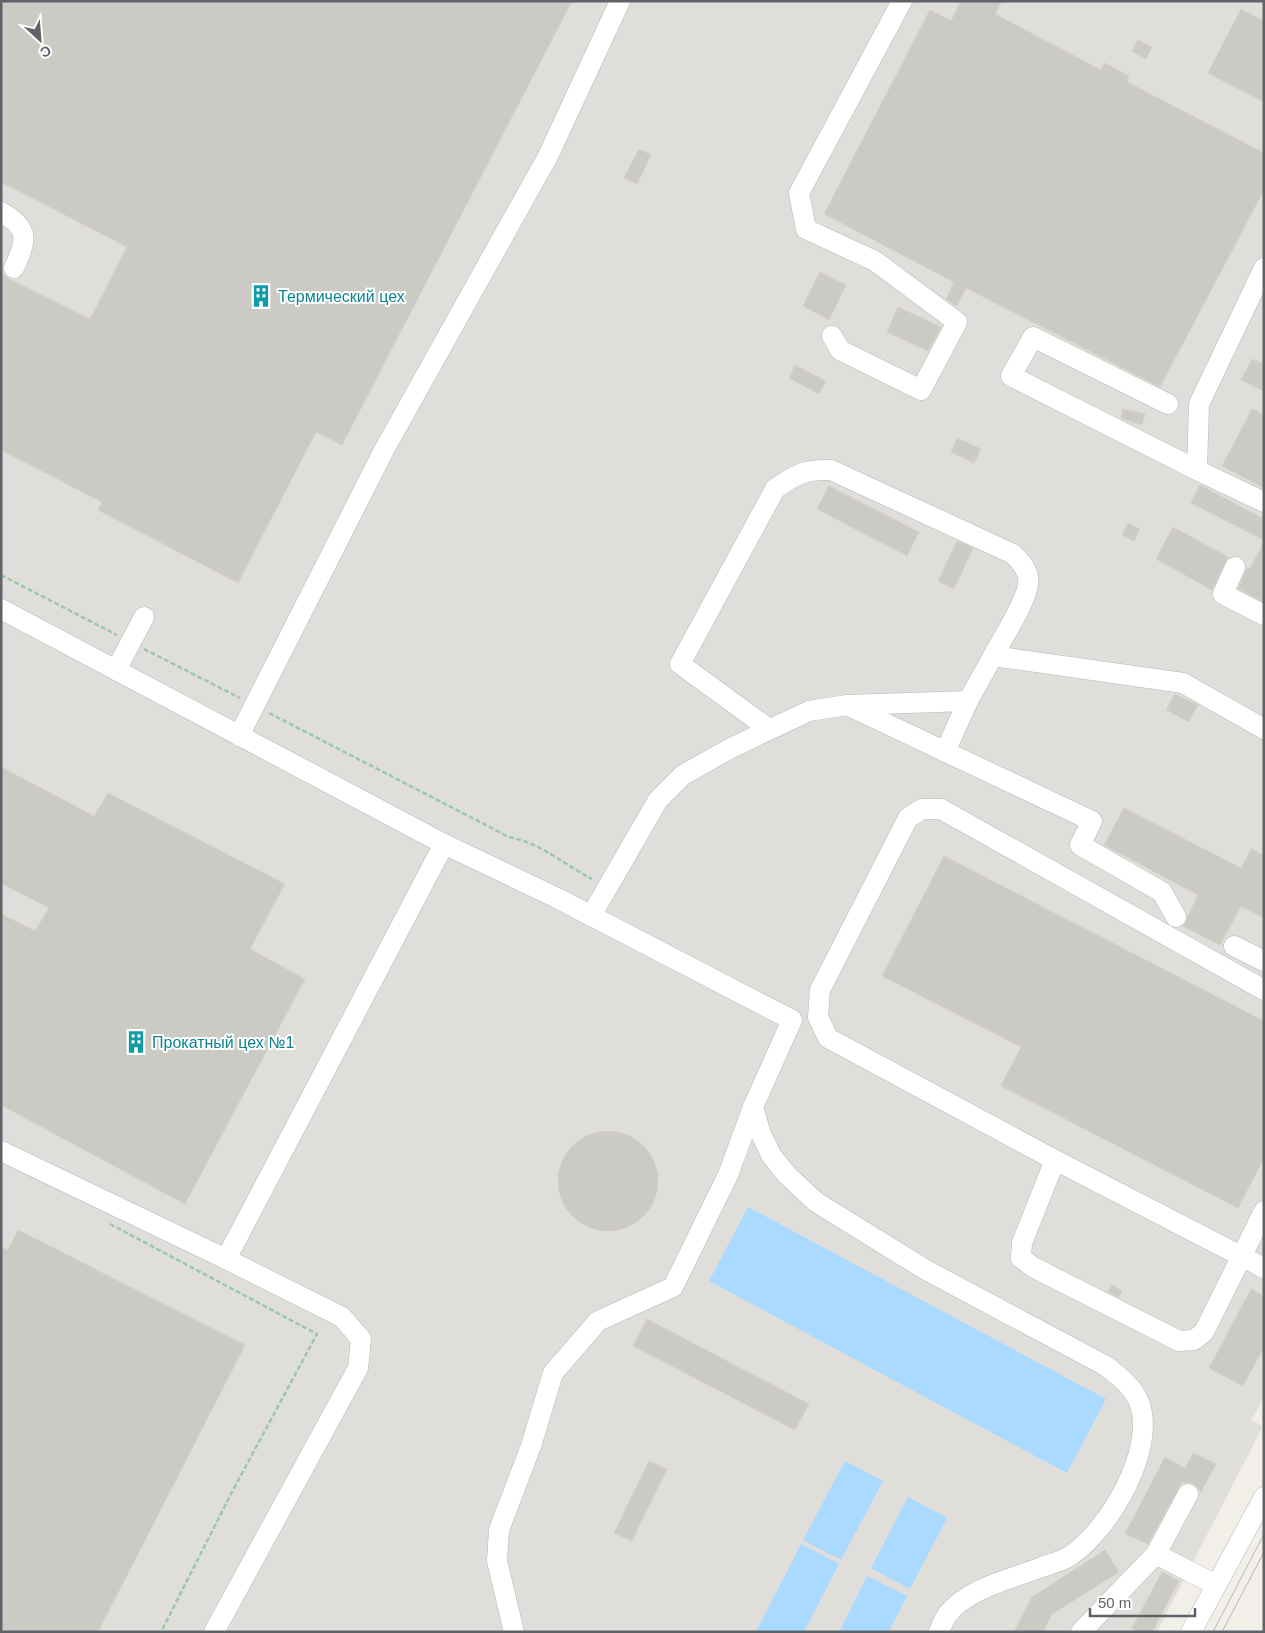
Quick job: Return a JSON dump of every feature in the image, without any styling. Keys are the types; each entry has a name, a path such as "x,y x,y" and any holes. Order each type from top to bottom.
{"street":[{"path":"239,736 384,450 548,156 620,1"},
{"path":"832,336 840,350 921,390 957,322 875,261 806,229 799,193 902,1"},
{"path":"1,212 12,218 22,229 25,244 14,268"},
{"path":"1197,470 1199,404 1264,268"},
{"path":"1168,404 1033,337 1011,376 1264,502"},
{"path":"769,728 680,664 775,489 790,478 811,470 832,470 1012,554 1022,563 1028,577 1028,591 968,701 946,752"},
{"path":"1235,567 1223,594 1264,615"},
{"path":"1,609 444,844 591,916 792,1020 753,1107 728,1175 673,1287 598,1321 553,1372 531,1446 499,1530 497,1561 514,1632"},
{"path":"116,670 144,617"},
{"path":"993,656 1182,683 1264,729"},
{"path":"591,916 658,800 684,775 769,728 808,711 847,705 968,701"},
{"path":"847,705 1092,821 1080,845 1162,892 1176,917"},
{"path":"1264,990 941,809 922,809 908,818 820,990 818,1017 828,1038 1055,1160 1264,1268"},
{"path":"226,1259 444,844"},
{"path":"1234,946 1264,961"},
{"path":"753,1107 761,1134 771,1155 787,1175 816,1202 926,1270 1106,1366 1126,1382 1139,1401 1144,1427 1139,1459 1104,1525 1086,1545 1067,1558 986,1588 965,1600 948,1615 938,1632"},
{"path":"1,1151 342,1316 361,1339 358,1368 214,1632"},
{"path":"1055,1160 1022,1243 1021,1258 1033,1267 1179,1342 1194,1340 1204,1332 1264,1211"},
{"path":"1081,1632 1156,1554 1188,1494"},
{"path":"1191,1632 1264,1497"},
{"path":"1156,1554 1216,1585"}],"path":[{"path":"1,575 510,837 522,839 550,853 566,866 594,880"},
{"path":"107,1222 317,1334 233,1490 161,1632"}],"shaded area":[{"path":"1,1 1264,1 1264,1397 1251,1420 1263,1426 1157,1632 1,1632"}],"water":[{"path":"748,1207 1106,1399 1067,1473 709,1281"},
{"path":"845,1461 883,1481 841,1560 803,1540"},
{"path":"908,1497 947,1518 910,1589 871,1568"},
{"path":"801,1544 839,1564 804,1632 756,1632"},
{"path":"867,1576 907,1596 889,1632 839,1632"}],"building":[{"name":"Термический цех","path":"1,1 572,1 342,445 316,432 238,583 98,510 102,502 1,450 1,273 9,279 90,319 127,247 1,182"},
{"path":"961,1 1002,1 995,14 1101,70 1105,63 1129,76 1127,82 1264,153 1264,190 1160,387 966,288 957,306 954,305 946,299 954,282 824,214 930,10 951,21"},
{"path":"1241,9 1264,21 1264,102 1208,73"},
{"path":"1138,40 1152,47 1146,59 1132,51"},
{"path":"639,149 651,155 637,184 624,178"},
{"path":"820,272 846,285 829,320 803,306"},
{"path":"898,307 941,327 928,351 887,332"},
{"path":"1252,359 1264,364 1264,391 1241,380"},
{"path":"795,365 826,381 819,394 789,378"},
{"path":"1123,409 1145,414 1142,425 1121,418"},
{"path":"1252,409 1264,415 1264,488 1222,466"},
{"path":"957,438 981,449 974,463 951,452"},
{"path":"1200,485 1264,519 1264,540 1191,503"},
{"path":"829,486 919,532 907,556 817,509"},
{"path":"1128,523 1140,529 1134,541 1122,535"},
{"path":"1173,527 1228,557 1212,590 1156,559"},
{"path":"957,541 973,548 954,589 938,581"},
{"path":"1264,542 1264,602 1238,589 1247,568 1250,569"},
{"path":"1175,694 1198,705 1189,722 1166,710"},
{"name":"Прокатный цех №1","path":"1,767 94,816 108,793 285,884 250,949 305,979 185,1204 1,1105 1,914 35,931 49,908 1,883"},
{"path":"1124,808 1241,868 1251,849 1264,855 1264,918 1241,906 1220,945 1183,926 1198,895 1104,845"},
{"path":"944,856 1264,1021 1264,1158 1238,1208 1001,1086 1021,1047 882,976"},
{"path":"608,1131 627,1134 644,1145 655,1162 658,1181 655,1200 644,1217 627,1228 608,1231 589,1228 572,1217 561,1200 558,1181 561,1162 572,1145 589,1134"},
{"path":"18,1230 245,1345 98,1632 1,1632 1,1247 8,1250"},
{"path":"1112,1285 1122,1291 1119,1297 1108,1292"},
{"path":"1251,1289 1264,1296 1264,1347 1243,1386 1209,1368"},
{"path":"647,1319 809,1404 795,1430 633,1346"},
{"path":"1193,1453 1216,1464 1201,1492 1193,1483 1182,1482 1148,1544 1125,1534 1165,1457 1185,1468"},
{"path":"649,1461 667,1469 632,1541 614,1533"},
{"path":"1105,1550 1119,1572 1052,1614 1043,1632 1014,1632 1032,1597"},
{"path":"1162,1572 1179,1581 1152,1632 1139,1632 1132,1628"}],"tram line":[{"path":"1213,1632 1264,1534"},
{"path":"1222,1632 1264,1552"}],"place":[{"name":"Термический цех","path":"261,296"},
{"name":"Прокатный цех №1","path":"136,1042"}]}
